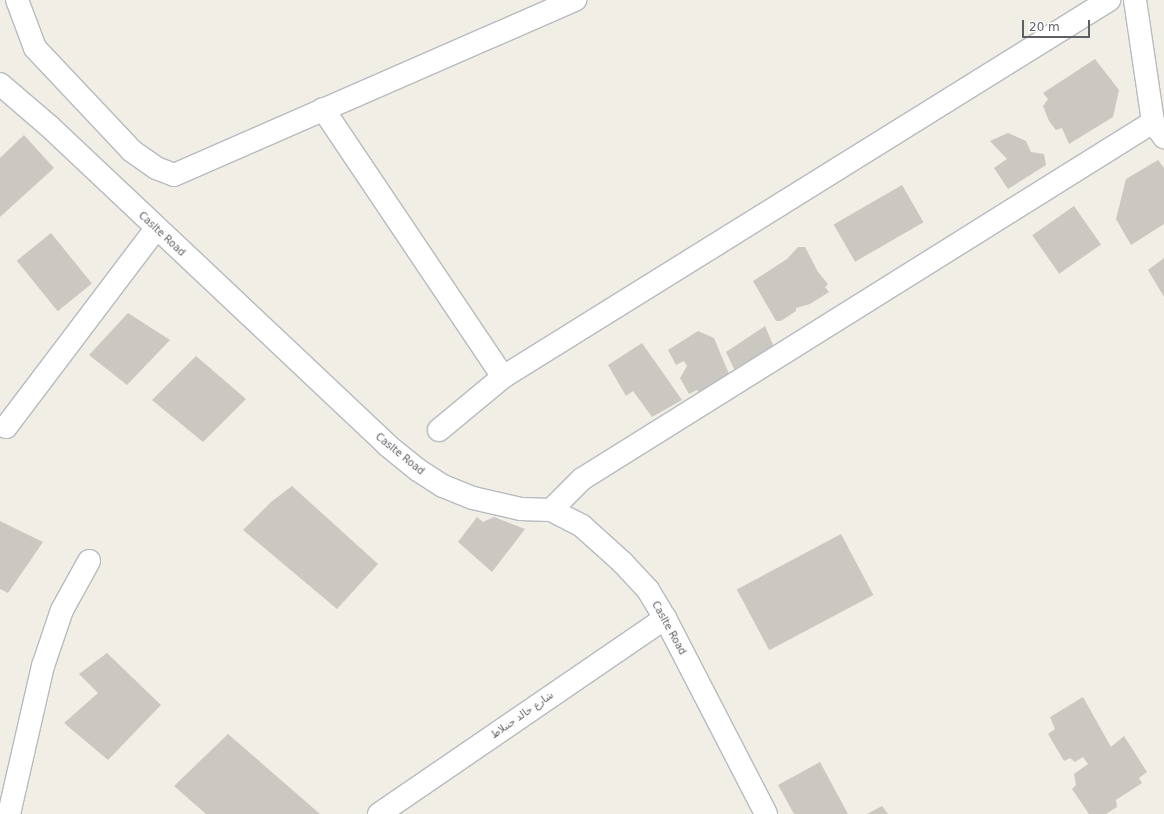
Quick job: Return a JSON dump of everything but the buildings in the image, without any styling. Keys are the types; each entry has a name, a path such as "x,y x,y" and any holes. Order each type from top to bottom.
{"street":[{"path":"17,0 35,48 132,151 156,168 174,174 576,0"},
{"path":"439,430 503,377 1109,0"},
{"path":"552,510 582,479 1158,130 1135,0"},
{"name":"Caslte Road","path":"0,84 49,126 156,229 387,445 418,470 443,486 473,498 521,509 552,510 582,526 622,562 648,590 665,618 766,814"},
{"path":"323,110 503,377"},
{"path":"6,427 156,229"},
{"path":"9,814 43,666 62,610 89,561"},
{"name":"شارع خالد جنبلاط","path":"379,814 665,618"}]}
